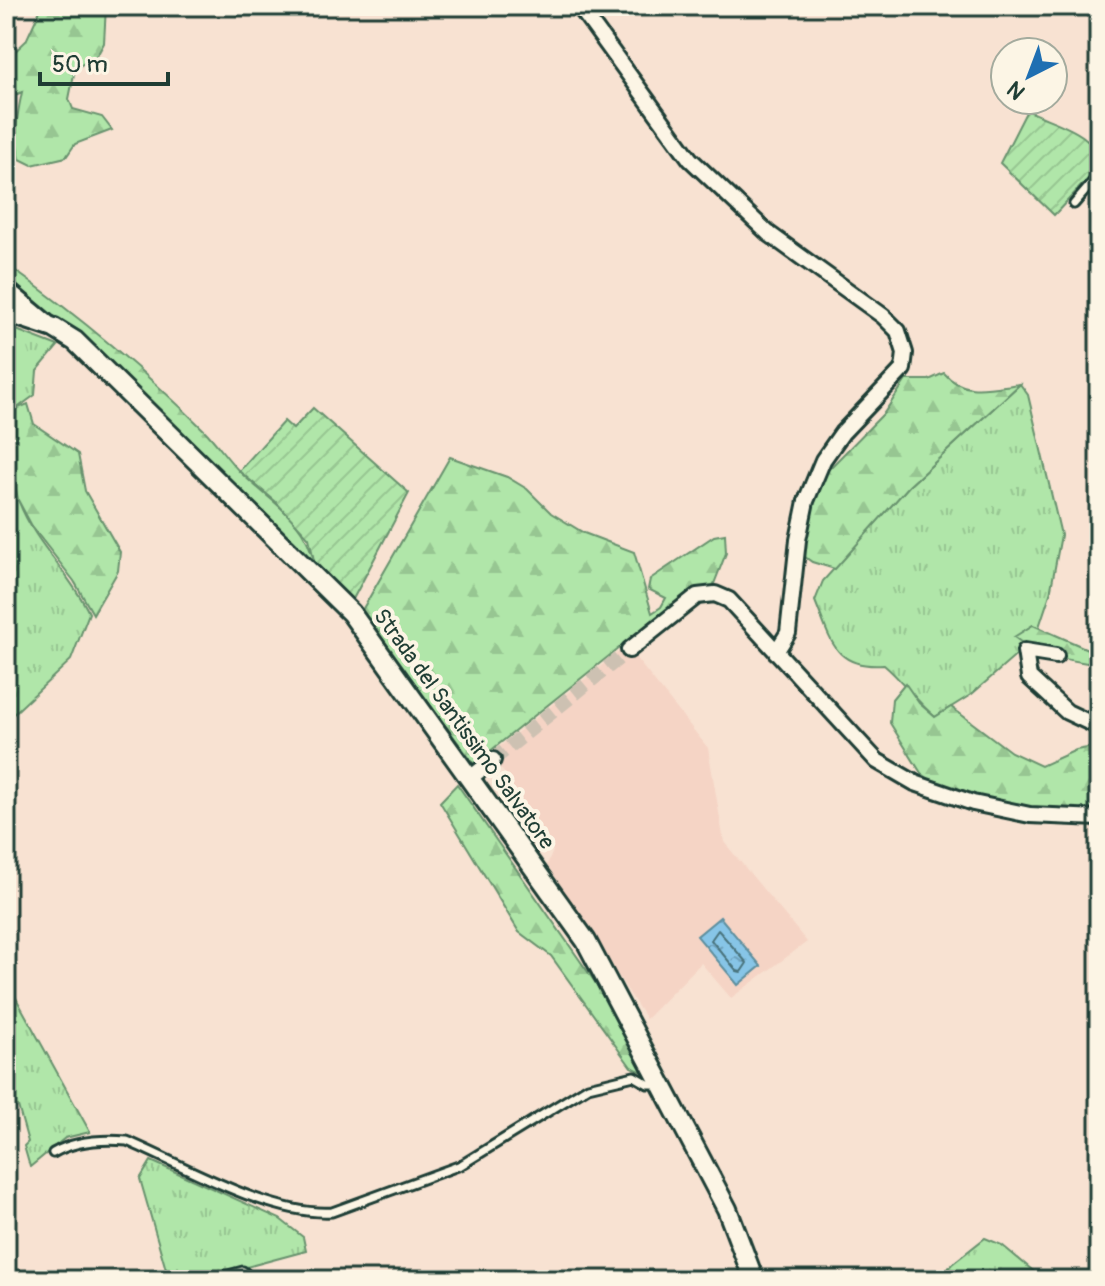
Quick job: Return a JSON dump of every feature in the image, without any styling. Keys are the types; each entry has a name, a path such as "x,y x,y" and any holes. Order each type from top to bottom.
{"street":[{"path":"579,6 690,159 768,233 883,316 898,331 905,353 903,369 842,433 823,460 806,501 798,540 788,633 776,652"},
{"path":"6,288 54,328"},
{"name":"Strada del Santissimo Salvatore","path":"6,312 54,328 83,349 351,613 586,941 727,1209 754,1280"},
{"path":"629,650 697,596 715,594 729,600 877,761 915,783 973,803 1030,815 1099,818"},
{"path":"1056,656 1025,651 1029,677 1067,712 1099,727"},
{"path":"469,779 493,760"}],"lane":[{"path":"1074,204 1099,175"},
{"path":"53,1153 64,1147 103,1139 127,1141 274,1206 312,1213 332,1212 388,1194 474,1159 588,1087 634,1076 648,1084 661,1084"},
{"path":"210,1280 243,1271 253,1280"}],"shaded area":[{"path":"626,646 708,748 724,842 807,942 731,998 701,963 646,1019 547,865 553,851 510,799 512,782 489,755"}],"green space":[{"path":"42,6 106,6 104,43 98,54 75,69 69,99 73,109 102,117 112,130 75,144 66,157 32,165 20,159 17,141 17,117 22,92 13,96 6,110 6,60 26,41"},
{"path":"210,6 269,6 238,15"},
{"path":"1024,116 1041,116 1083,137 1092,145 1099,167 1054,215 1000,163"},
{"path":"6,264 58,302 181,407 240,472 296,523 315,565 112,373 6,301"},
{"path":"6,326 58,346 37,371 35,395 16,409 14,479 26,517 89,613 71,660 6,721"},
{"path":"944,373 970,388 1020,384 909,486 835,569 812,562 801,554 805,510 827,471 884,413 906,380 929,380"},
{"path":"1020,384 1028,395 1061,535 1050,594 1035,639 972,694 935,717 884,665 867,665 844,657 831,639 815,601 823,581 909,486"},
{"path":"28,404 34,424 78,454 85,491 120,552 118,571 93,614 74,581 33,528 18,500 12,467 16,409"},
{"path":"313,408 409,493 352,601 315,565 309,538 275,501 239,471 284,421 293,429"},
{"path":"450,457 507,477 527,489 551,513 584,533 634,552 652,613 661,607 666,598 648,589 650,579 714,536 725,534 726,553 712,589 695,594 654,620 474,764 361,612"},
{"path":"1033,625 1092,651 1099,646 1099,665 1044,653 1014,637"},
{"path":"905,683 919,703 935,717 951,707 1011,752 1041,766 1076,750 1099,746 1099,808 1045,812 946,792 921,773 890,723 892,699"},
{"path":"457,784 597,985 645,1073 631,1067 551,956 519,932 440,802"},
{"path":"6,980 90,1132 65,1138 30,1167 24,1146 28,1142 18,1106 6,1109"},
{"path":"151,1161 280,1219 303,1237 306,1251 198,1280 169,1280 140,1179"},
{"path":"985,1238 1002,1245 1044,1280 938,1280 952,1264"}],"water":[{"path":"720,917 761,966 738,985 697,936"}],"tunnel":[{"path":"493,760 629,650"}]}
